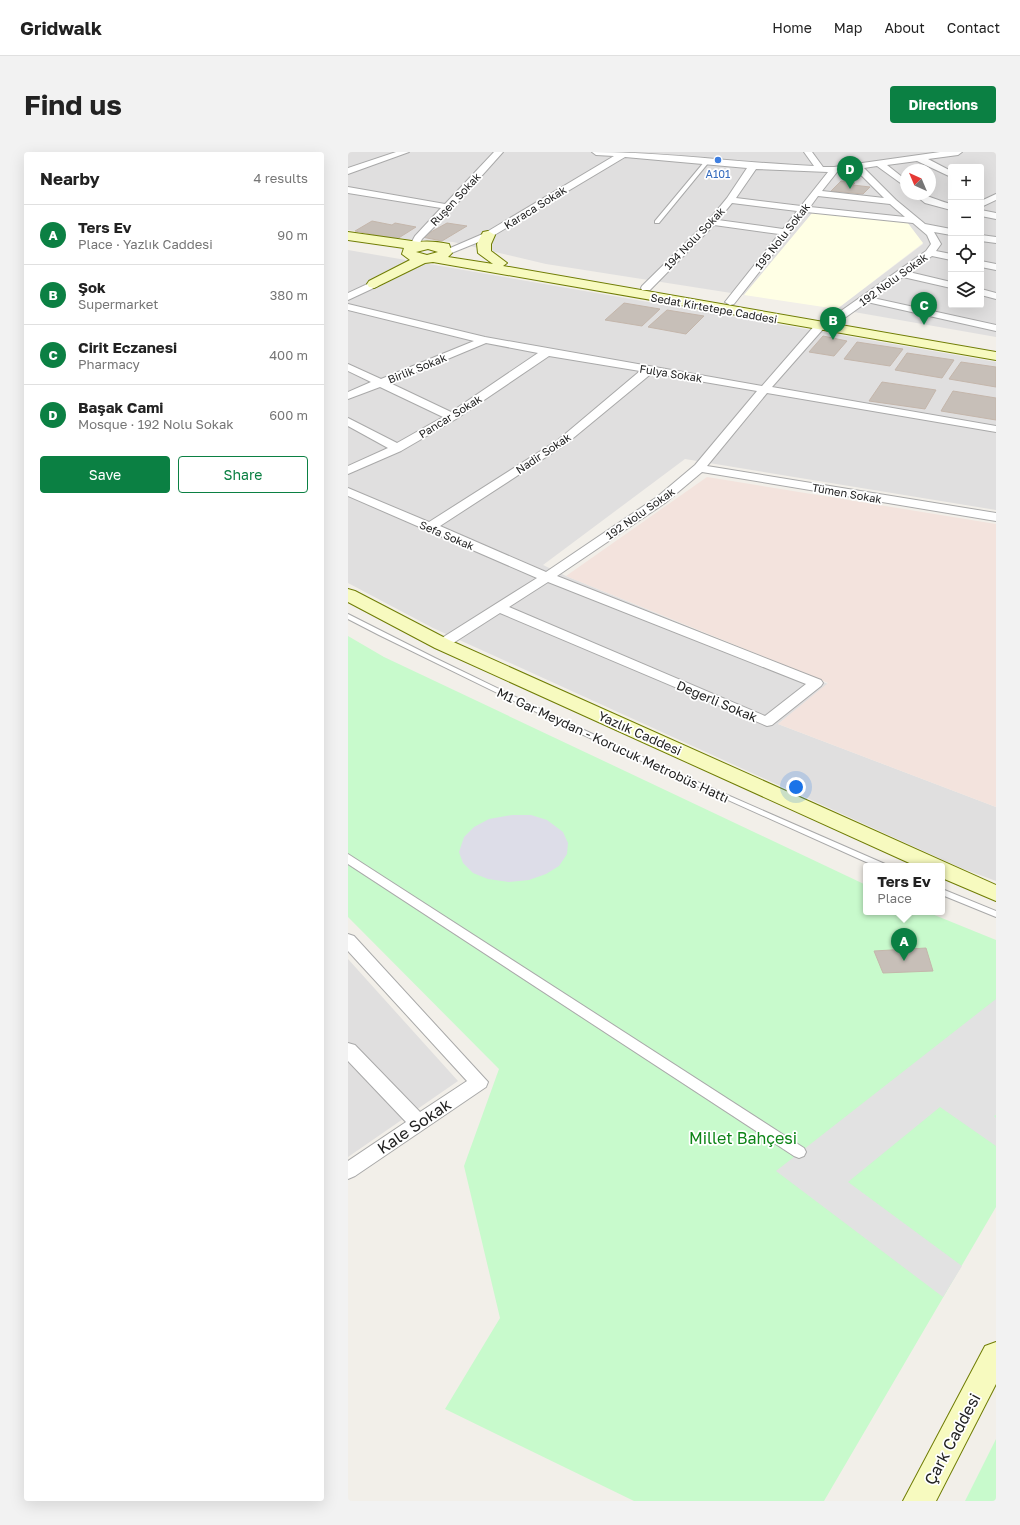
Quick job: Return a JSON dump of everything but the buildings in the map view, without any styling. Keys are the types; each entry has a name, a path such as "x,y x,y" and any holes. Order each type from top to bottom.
{"main road":[{"name":"Sedat Kirtetepe Caddesi","path":"348,236 820,326 996,356"},
{"path":"488,236 484,244 485,253 500,263"},
{"name":"Sedat Kirtetepe Caddesi","path":"348,245 427,252 500,263 996,348"},
{"path":"374,284 427,252"},
{"name":"Yazlık Caddesi","path":"348,596 442,644 928,863"},
{"path":"945,870 996,894"},
{"name":"Çark Caddesi","path":"919,1501 996,1356"}],"street":[{"path":"348,171 405,152"},
{"name":"Ruşen Sokak","path":"427,252 418,238 449,207 499,152"},
{"path":"596,152 622,155 641,154 725,164 834,170 858,168 919,158 930,154 958,152"},
{"path":"808,152 820,169"},
{"path":"885,152 897,161"},
{"path":"725,164 730,154"},
{"name":"Karaca Sokak","path":"427,252 488,236 622,155"},
{"path":"919,158 948,172"},
{"path":"880,164 900,179"},
{"name":"194 Nolu Sokak","path":"646,288 712,222 730,200 753,166"},
{"name":"192 Nolu Sokak","path":"835,320 930,253 936,244 931,234 892,202 858,168"},
{"name":"195 Nolu Sokak","path":"730,302 834,170"},
{"path":"348,190 449,207"},
{"path":"984,192 995,198"},
{"path":"817,193 892,202"},
{"path":"984,203 995,198"},
{"path":"730,200 920,224 948,231"},
{"path":"927,200 948,207"},
{"path":"984,214 996,216"},
{"path":"712,222 785,232"},
{"path":"984,238 996,240"},
{"path":"930,253 948,256"},
{"path":"984,265 996,267"},
{"path":"900,273 948,284"},
{"path":"348,297 374,284"},
{"path":"984,293 996,296"},
{"path":"865,299 996,328"},
{"name":"Fulya Sokak","path":"348,307 485,340 547,352 996,429"},
{"name":"192 Nolu Sokak","path":"442,644 547,577 661,500 699,468 764,389 820,326"},
{"name":"Birlik Sokak","path":"348,396 485,340"},
{"name":"Pancar Sokak","path":"348,470 398,448 452,417 547,352"},
{"path":"348,367 452,417"},
{"name":"Nadir Sokak","path":"430,527 562,442 650,369"},
{"path":"348,421 398,448"},
{"name":"Tümen Sokak","path":"699,468 996,518"},
{"name":"Sefa Sokak","path":"348,492 547,577"},
{"name":"Değerli Sokak","path":"498,607 767,722 816,683 547,577"},
{"path":"348,858 799,1152"},
{"name":"Kale Sokak","path":"348,940 480,1082 348,1171"},
{"path":"348,1050 419,1123"}],"lane":[{"path":"657,222 708,162"},
{"name":"M1 Gar Meydan - Korucuk Metrobüs Hattı","path":"348,616 382,635 563,724 683,779 875,863"},
{"path":"945,893 996,914"}],"shaded area":[{"path":"348,152 996,152 996,337 837,309 923,244 907,222 813,212 744,295 546,264 453,242 406,239 348,230"},
{"path":"813,212 907,222 923,243 837,309 744,295"},
{"path":"348,250 996,362 996,510 685,459 543,565 566,576 828,684 778,724 996,807 996,881 961,868 433,628 348,583"},
{"path":"707,477 996,524 996,807 778,724 828,683 566,576"},
{"path":"512,815 531,815 547,820 563,832 568,843 567,854 559,866 546,874 529,880 509,882 488,879 473,873 463,863 459,852 464,837 474,827 489,819"},
{"path":"348,959 458,1081 348,1157"},
{"path":"996,999 996,1115 994,1116 996,1118 996,1146 940,1107 848,1182 962,1266 943,1297 776,1171"}],"green space":[{"name":"Millet Bahçesi","path":"348,636 384,657 863,884 863,915 934,915 996,940 996,1207 824,1501 634,1501 445,1409 500,1318 464,1166 499,1069 348,917"},
{"path":"996,1439 996,1501 965,1501"}],"place":[{"name":"A101","path":"718,160"},
{"name":"Başak Cami","path":"850,189"},
{"name":"Cirit Eczanesi","path":"924,325"},
{"name":"Şok","path":"833,340"},
{"name":"Ters Ev","path":"904,961"}]}
